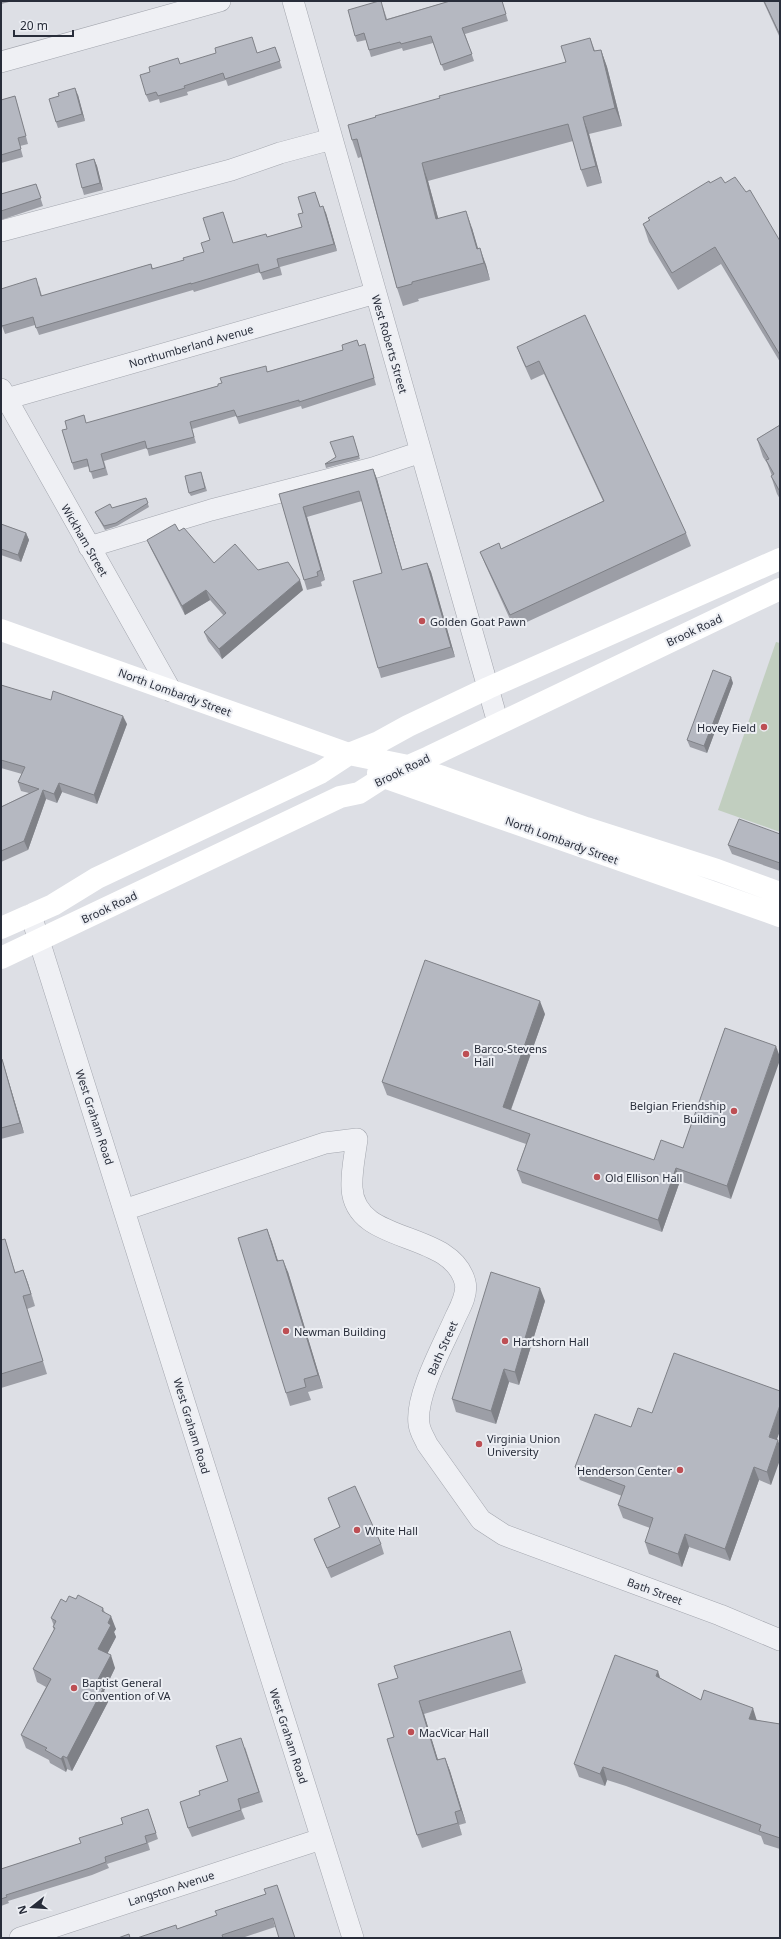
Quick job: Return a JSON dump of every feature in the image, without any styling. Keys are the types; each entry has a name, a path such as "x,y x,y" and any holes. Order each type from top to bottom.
{"main road":[{"path":"1,928 53,905 97,878 320,773 349,754 379,742 408,726 488,688 780,559"},
{"name":"Brook Road","path":"1,958 340,797 359,793 384,777 780,589"},
{"name":"North Lombardy Street","path":"1,630 349,754 408,766 780,893"},
{"name":"North Lombardy Street","path":"349,754 384,777 780,916"}],"street":[{"path":"1,62 220,1"},
{"name":"West Roberts Street","path":"293,1 498,723"},
{"path":"1,231 231,170 280,153 332,139"},
{"name":"Northumberland Avenue","path":"4,394 376,293"},
{"name":"Wickham Street","path":"4,394 171,691"},
{"path":"89,547 211,510 373,468 421,452"},
{"name":"West Graham Road","path":"31,915 353,1938"},
{"name":"Bath Street","path":"124,1210 325,1143 357,1139 352,1189 356,1201 364,1215 381,1227 437,1250 447,1256 457,1266 466,1283 461,1306 423,1392 419,1408 419,1424 427,1444 481,1520 504,1535 720,1615 780,1640"},
{"name":"Langston Avenue","path":"20,1938 321,1839"}],"green space":[{"name":"Hovey Field","path":"776,642 780,643 780,832 718,810"}],"building":[{"path":"381,1 386,20 450,1 502,1 506,14 462,28 472,54 441,65 431,36 369,50 364,33 355,36 348,10"},
{"path":"764,1 780,1 780,35"},
{"path":"252,37 257,53 275,47 280,61 225,79 223,73 184,86 185,88 158,96 156,92 146,95 140,75 150,72 149,67 178,58 180,64 216,53 215,48"},
{"path":"590,38 594,51 601,50 615,108 583,117 596,166 581,170 568,124 422,163 436,219 466,211 477,249 480,248 484,263 412,282 412,284 397,288 357,139 352,140 348,125 440,98 439,96 566,62 561,46"},
{"path":"75,88 82,114 56,122 49,99 59,96 58,93"},
{"path":"15,96 26,136 18,138 21,149 1,155 1,100"},
{"path":"94,159 100,183 82,188 76,164"},
{"path":"721,177 725,183 735,177 746,192 750,190 780,241 780,355 715,247 672,273 643,224 650,220 648,218 709,181 710,183"},
{"path":"36,184 41,198 1,211 1,194"},
{"path":"315,192 320,207 323,206 334,244 277,259 279,267 260,273 258,264 36,328 33,317 2,326 1,289 36,278 41,296 151,264 152,269 184,260 183,258 204,252 201,243 210,240 203,218 223,212 233,243 266,234 267,237 302,227 298,214 303,213 298,197"},
{"path":"585,315 686,533 510,615 480,552 499,543 501,549 604,501 539,361 526,367 517,347"},
{"path":"357,340 359,346 365,344 374,378 299,402 299,400 237,417 234,410 190,422 194,437 147,449 145,441 101,454 105,468 90,472 87,459 72,463 62,430 67,429 65,421 84,415 86,423 218,386 218,384 222,383 220,378 266,366 267,372 343,350 342,345"},
{"path":"780,425 779,490 771,476 774,474 766,460 769,459 757,439"},
{"path":"353,436 359,456 325,464 336,457 330,442"},
{"path":"373,469 402,570 427,563 451,647 378,668 353,581 382,573 359,491 303,507 321,570 317,572 318,576 304,580 279,494"},
{"path":"201,472 205,488 189,493 185,476"},
{"path":"146,498 148,503 116,523 104,526 95,512 110,504 112,508"},
{"path":"1,524 26,533 18,555 1,549"},
{"path":"175,524 179,531 184,528 214,563 235,544 258,570 288,562 300,580 219,649 204,632 226,613 206,590 182,606 147,540"},
{"path":"713,670 731,677 704,746 687,740"},
{"path":"1,685 51,700 53,691 123,716 94,795 59,783 54,794 43,790 24,841 1,851 1,807 39,789 18,782 25,767 1,760"},
{"path":"739,819 780,834 780,863 728,845"},
{"path":"425,960 540,1001 503,1107 654,1160 661,1140 683,1148 725,1028 776,1046 727,1186 676,1168 658,1220 517,1170 530,1134 382,1082"},
{"path":"1,1059 20,1123 1,1128"},
{"name":"Newman Building","path":"267,1229 277,1261 283,1260 318,1375 304,1379 306,1387 286,1393 238,1238"},
{"path":"5,1239 15,1273 23,1270 31,1294 23,1296 43,1361 1,1374 1,1240"},
{"name":"Hartshorn Hall","path":"491,1272 540,1288 515,1372 504,1369 491,1411 452,1399"},
{"name":"Henderson Center","path":"674,1353 780,1391 780,1405 769,1437 778,1440 767,1472 754,1467 725,1549 685,1534 678,1554 645,1542 653,1518 618,1505 625,1486 575,1467 595,1414 631,1427 638,1408 652,1413"},
{"name":"White Hall","path":"355,1486 381,1544 327,1568 314,1539 340,1527 328,1498"},
{"name":"Baptist General Convention of VA","path":"78,1595 103,1608 102,1611 111,1616 108,1623 111,1625 98,1649 111,1655 95,1685 103,1689 67,1758 63,1756 61,1759 45,1750 47,1748 21,1735 51,1679 33,1669 55,1628 53,1627 56,1621 51,1618 61,1599 66,1602 69,1596 76,1599"},
{"name":"MacVicar Hall","path":"510,1631 522,1670 419,1701 437,1760 445,1758 461,1810 455,1812 458,1823 417,1835 387,1739 394,1737 378,1684 398,1678 394,1666"},
{"path":"615,1655 658,1671 656,1676 701,1700 704,1690 753,1708 749,1719 780,1724 780,1838 759,1831 761,1825 621,1773 603,1767 600,1774 574,1764"},
{"path":"241,1738 259,1792 238,1799 241,1810 188,1828 180,1802 200,1795 199,1791 228,1781 216,1746"},
{"path":"148,1809 156,1833 145,1836 147,1843 105,1857 106,1862 6,1895 7,1897 1,1899 1,1869 81,1843 79,1838 123,1824 121,1818"},
{"path":"277,1885 295,1938 279,1938 273,1918 222,1935 223,1938 137,1938 176,1925 177,1929 217,1915 215,1911 266,1894 264,1889"},
{"path":"129,1934 130,1938 118,1938"}],"place":[{"name":"Golden Goat Pawn","path":"422,621"},
{"name":"Hovey Field","path":"764,727"},
{"name":"Barco-Stevens Hall","path":"466,1054"},
{"name":"Belgian Friendship Building","path":"734,1111"},
{"name":"Old Ellison Hall","path":"597,1177"},
{"name":"Newman Building","path":"286,1331"},
{"name":"Hartshorn Hall","path":"505,1341"},
{"name":"Virginia Union University","path":"479,1444"},
{"name":"Henderson Center","path":"680,1470"},
{"name":"White Hall","path":"357,1530"},
{"name":"Baptist General Convention of VA","path":"74,1688"},
{"name":"MacVicar Hall","path":"411,1732"}]}
